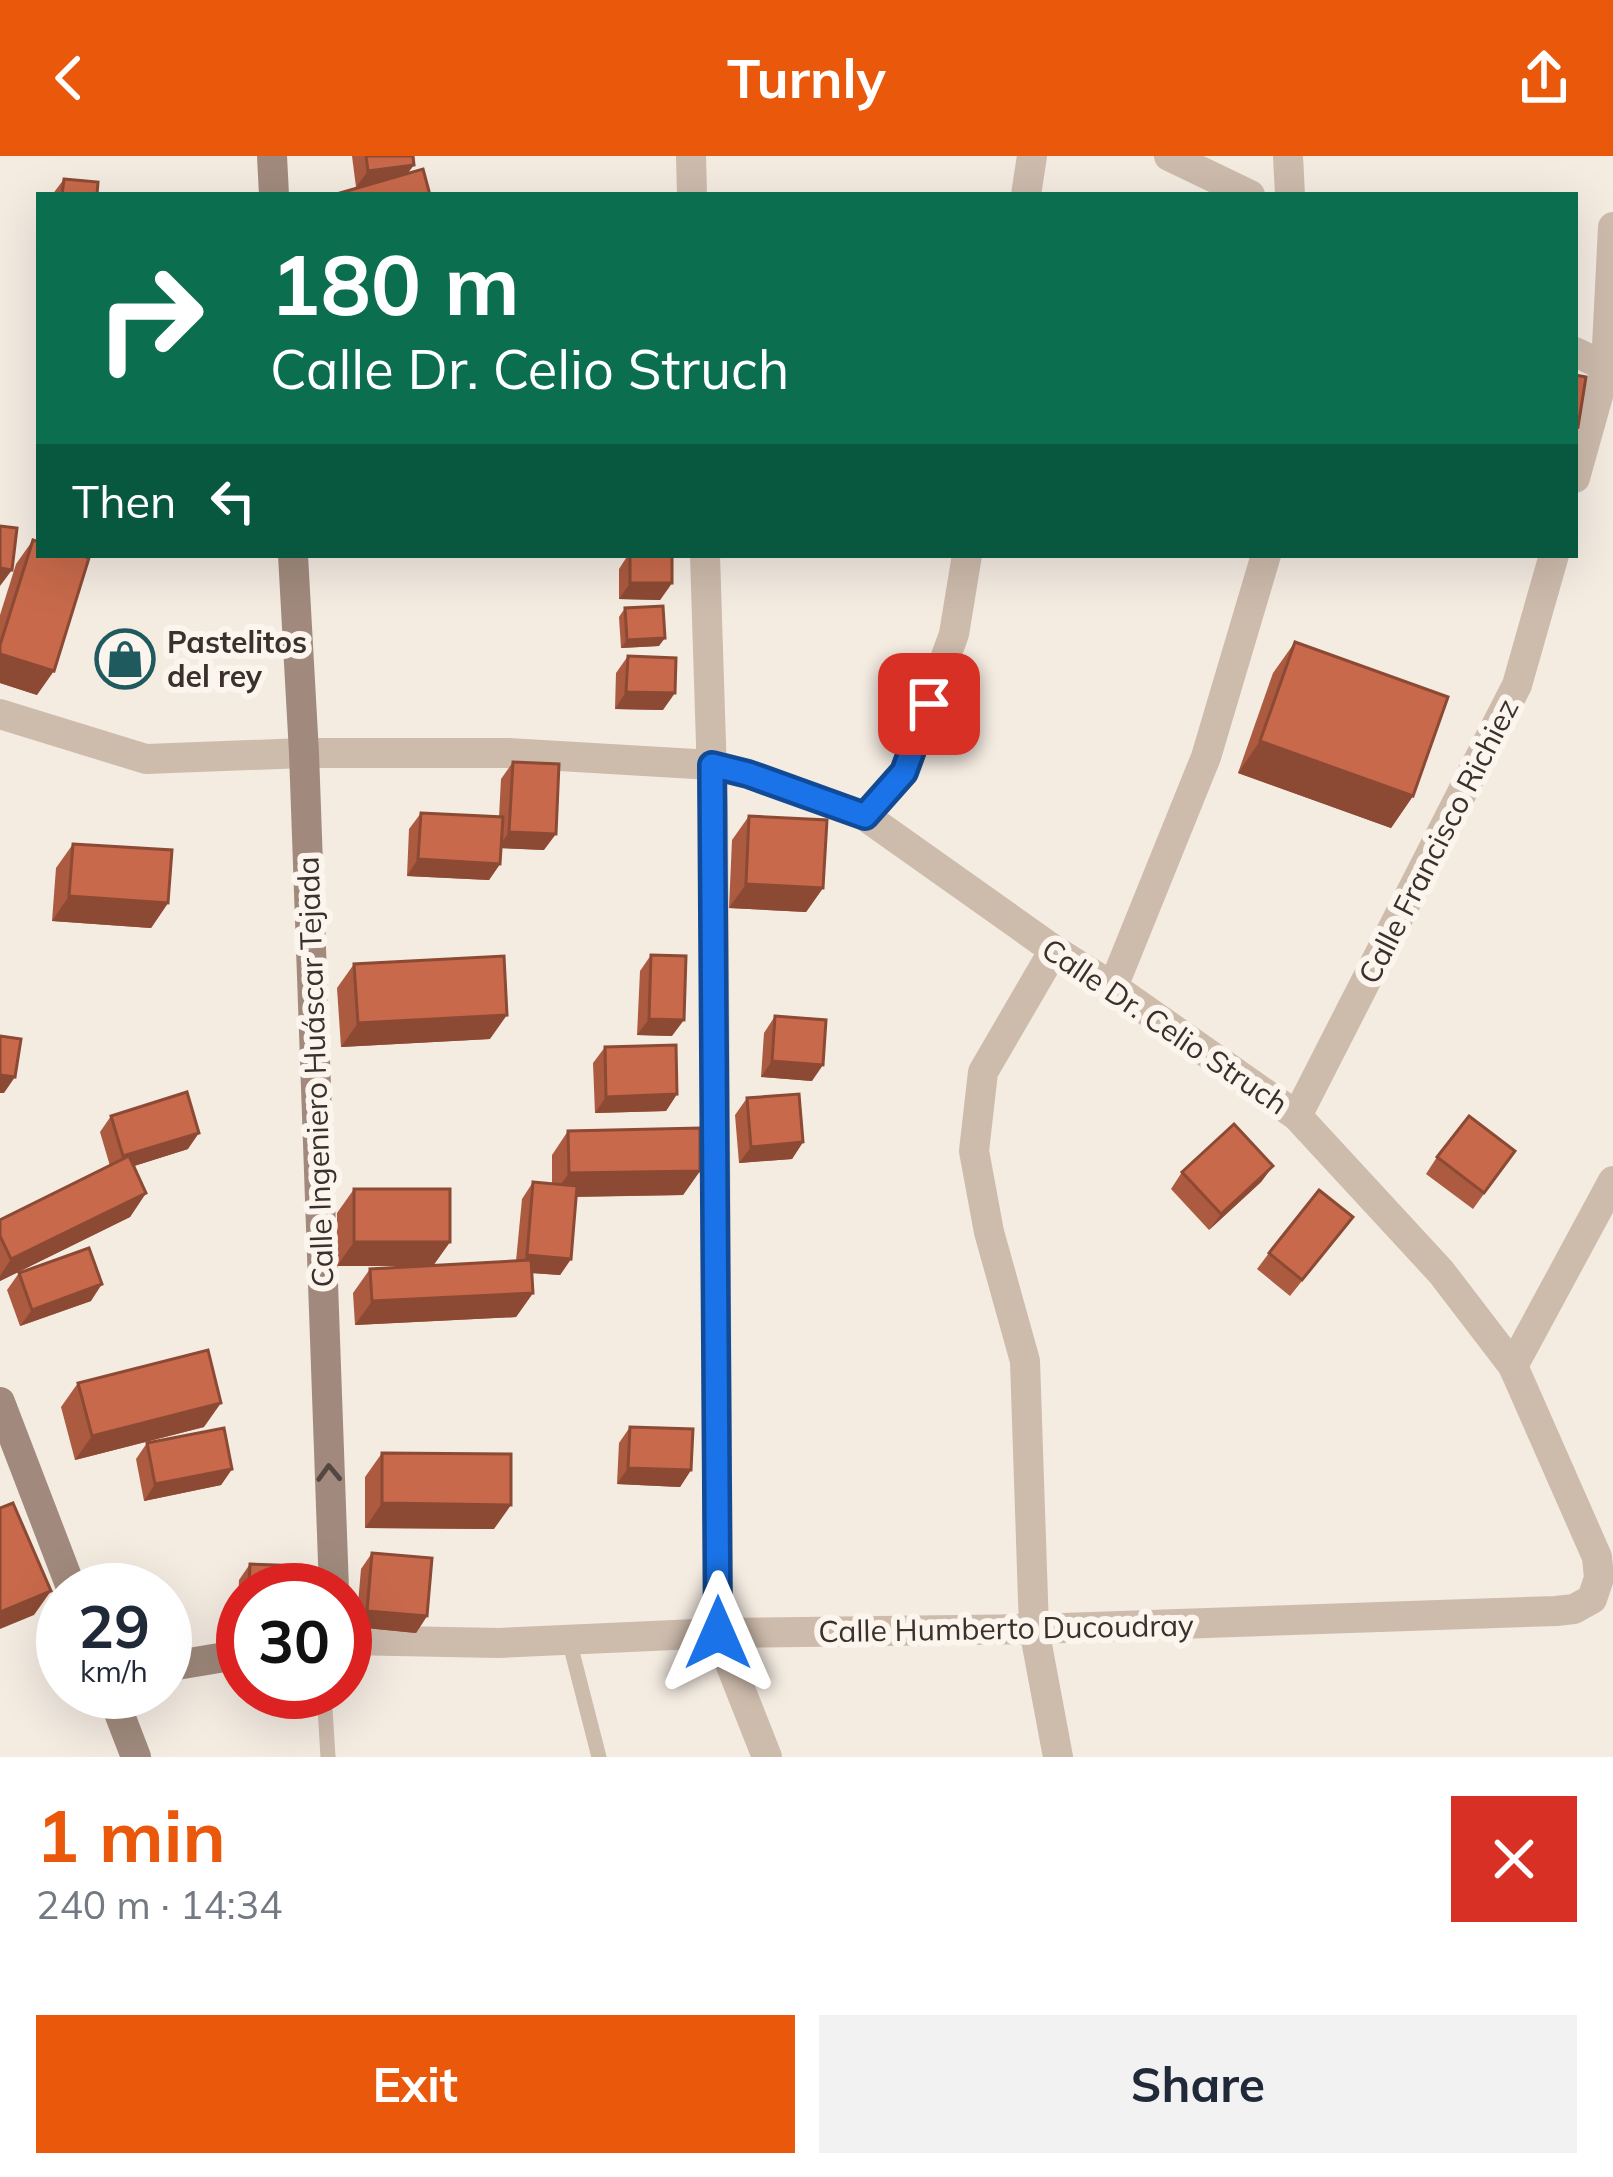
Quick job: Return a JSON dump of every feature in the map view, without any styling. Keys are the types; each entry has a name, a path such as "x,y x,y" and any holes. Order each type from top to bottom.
{"main road":[{"path":"272,156 274,192"},
{"name":"Calle Ingeniero Huáscar Tejada","path":"293,558 333,1563"},
{"path":"0,1402 62,1563"},
{"path":"121,1719 136,1757"}],"street":[{"path":"691,156 692,192"},
{"path":"1026,192 1032,156"},
{"path":"1169,156 1244,192"},
{"path":"1288,156 1290,192"},
{"path":"1578,469 1610,368 1613,226"},
{"path":"1578,353 1610,368"},
{"path":"705,558 712,765 718,1633 766,1757"},
{"path":"865,816 904,772 954,634 967,558"},
{"path":"1112,987 1206,757 1265,558"},
{"name":"Calle Francisco Richiez","path":"1297,1116 1517,685 1552,558"},
{"name":"Calle Dr. Celio Struch","path":"0,714 146,758 508,752 712,765 865,816 1297,1116 1442,1272 1513,1366 1597,1557 1599,1578 1592,1599"},
{"path":"1054,950 983,1072 974,1150 989,1232 1025,1361 1034,1630 1058,1757"},
{"path":"1513,1366 1613,1181"},
{"name":"Calle Humberto Ducoudray","path":"372,1640 500,1642 718,1633 1034,1630 1556,1611 1574,1609 1592,1599"}],"lane":[{"path":"569,1640 599,1757"},
{"path":"326,1719 328,1757"}],"building":[{"path":"366,156 413,156 414,165 368,171"},
{"path":"423,169 429,192 343,192"},
{"path":"64,179 98,182 97,192 62,192"},
{"path":"1578,376 1586,377 1578,427"},
{"path":"0,526 17,528 12,570 0,568"},
{"path":"33,540 36,558 89,558 54,671 0,654"},
{"path":"630,558 672,558 672,583 630,583"},
{"path":"663,606 665,638 627,640 625,608"},
{"path":"1295,642 1448,697 1413,796 1260,741"},
{"path":"628,656 676,658 675,693 626,692"},
{"path":"513,762 559,764 556,834 509,832"},
{"path":"421,813 503,817 500,864 418,859"},
{"path":"749,816 827,820 823,888 746,884"},
{"path":"73,844 172,850 168,903 69,896"},
{"path":"651,955 686,956 684,1020 649,1019"},
{"path":"504,956 507,1015 358,1023 354,964"},
{"path":"775,1016 826,1020 823,1065 772,1061"},
{"path":"0,1036 21,1039 15,1077 0,1075"},
{"path":"676,1045 677,1094 606,1097 605,1047"},
{"path":"187,1092 199,1133 123,1156 111,1116"},
{"path":"799,1094 803,1142 751,1147 747,1098"},
{"path":"1469,1116 1515,1151 1484,1193 1437,1157"},
{"path":"1234,1124 1273,1166 1221,1214 1182,1172"},
{"path":"700,1128 700,1171 569,1173 568,1131"},
{"path":"129,1156 146,1193 11,1259 0,1236 0,1220"},
{"path":"533,1182 577,1186 571,1259 527,1255"},
{"path":"354,1189 450,1189 450,1242 354,1242"},
{"path":"1319,1190 1353,1217 1302,1280 1269,1253"},
{"path":"89,1248 102,1284 32,1310 19,1273"},
{"path":"531,1260 533,1293 372,1301 370,1269"},
{"path":"208,1350 221,1403 92,1436 78,1383"},
{"path":"630,1427 693,1429 691,1470 628,1468"},
{"path":"224,1428 232,1469 155,1484 147,1443"},
{"path":"382,1453 511,1454 511,1505 382,1503"},
{"path":"13,1503 39,1563 36,1597 0,1612 0,1508"},
{"path":"372,1553 432,1558 427,1616 372,1611"}],"place":[{"name":"Pastelitos del rey","path":"125,659"}],"route":[{"path":"718,1633 712,765 865,816 904,772 929,704"}]}
